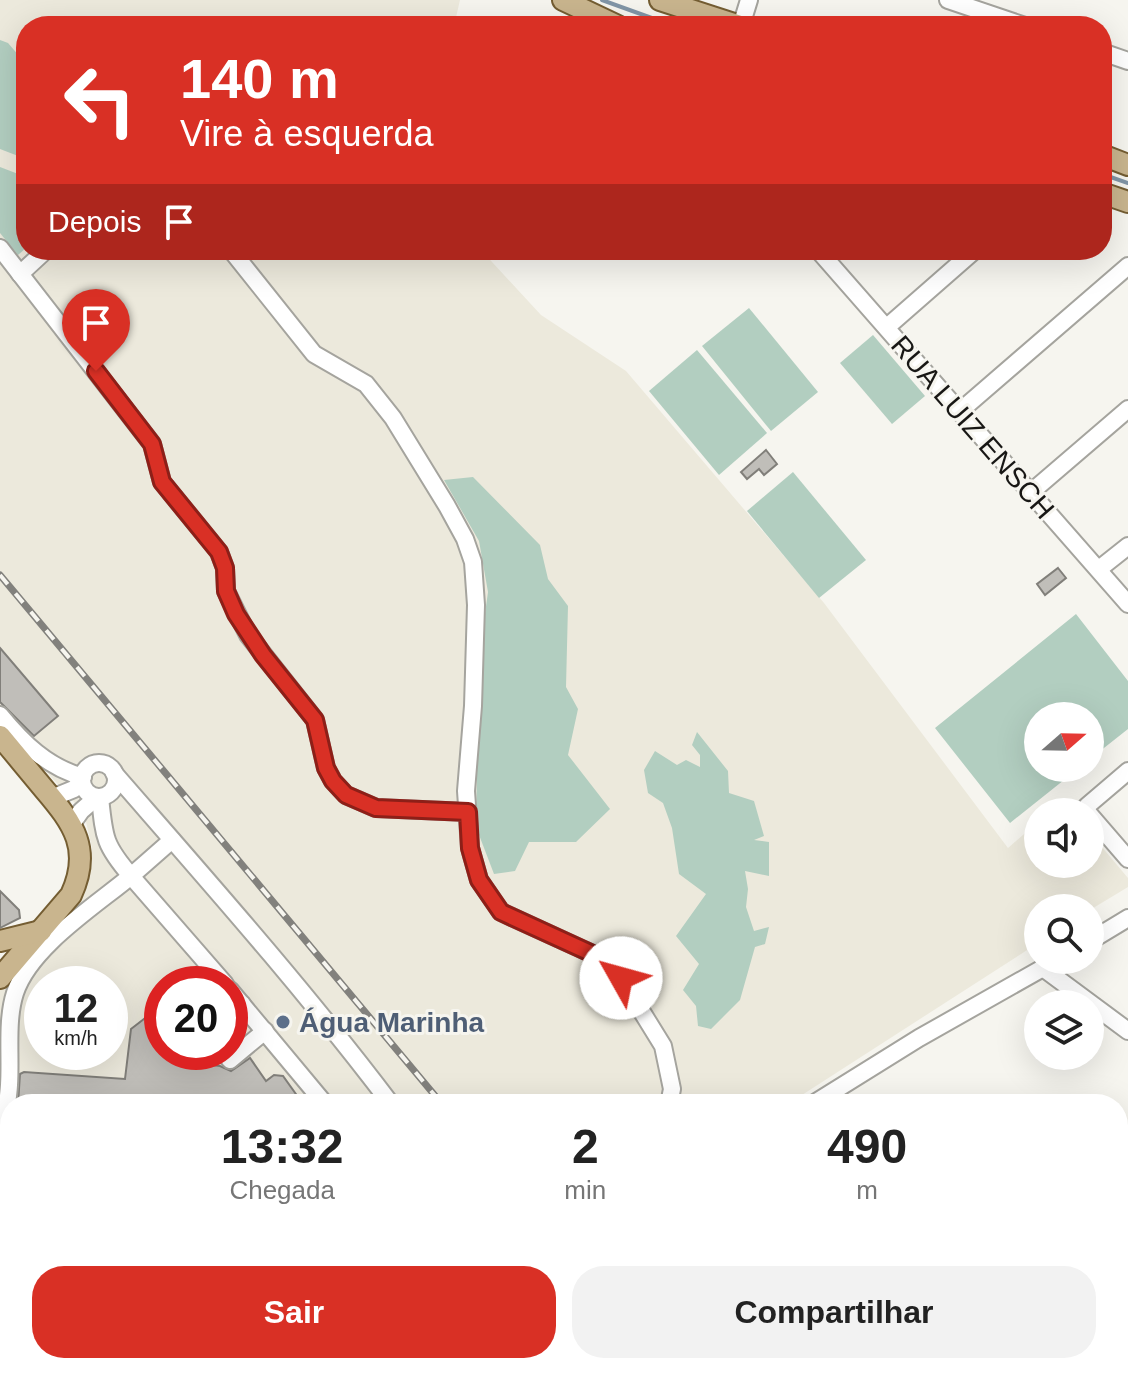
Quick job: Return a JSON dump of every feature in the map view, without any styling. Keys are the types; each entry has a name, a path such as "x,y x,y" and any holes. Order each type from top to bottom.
{"main road":[{"path":"563,0 597,16"},
{"path":"660,0 709,16"},
{"path":"0,736 71,825 81,855 78,880 71,895 0,978"},
{"path":"0,941 41,931"}],"street":[{"path":"948,0 995,16"},
{"path":"0,248 152,444 162,482 219,552 225,568 226,591 236,614 263,655 315,720 326,768 333,781 346,795 376,808 468,812"},
{"path":"20,274 35,260"},
{"path":"239,260 314,354 372,390 393,418 465,539 473,562 476,605 473,706 466,791 470,848 479,880 501,912 597,956 621,978 663,1046 671,1094"},
{"name":"RUA LUIZ ENSCH","path":"827,260 1128,604"},
{"path":"887,327 964,260"},
{"path":"959,412 1128,266"},
{"path":"1029,494 1128,409"},
{"path":"1099,569 1128,546"},
{"path":"0,715 18,737 42,758 82,778"},
{"path":"52,798 74,789 86,770 95,764 106,765 303,991 383,1094"},
{"path":"1096,798 1128,771"},
{"path":"71,825 81,811 114,789 114,773"},
{"path":"82,778 86,790 98,797"},
{"path":"98,797 103,836 108,848 209,966"},
{"path":"1104,831 1128,859"},
{"path":"7,1094 6,1010 19,984 38,955 172,840"},
{"path":"1104,933 1128,918"},
{"path":"829,1094 919,1038 1032,974"},
{"path":"1062,974 1128,1031"},
{"path":"248,1018 265,1031 317,1094"},
{"path":"248,1045 265,1031"}],"shaded area":[{"path":"0,0 460,0 456,16 16,16 16,260 490,260 541,315 626,371 824,603 1008,848 1024,834 1024,878 1104,878 1104,850 1128,878 1128,887 1104,902 1104,894 1024,894 1024,952 804,1094 0,1094 0,989 12,982 24,966 24,1070 128,1070 128,966 24,966 86,884 92,848 84,813 0,721","holes":["140,739 141,739 293,922 244,872"]}],"green space":[{"path":"0,40 8,43 16,52 16,155 0,149"},
{"path":"0,167 16,173 16,253 0,233"},
{"path":"749,308 818,392 771,431 702,346"},
{"path":"873,335 925,396 892,424 840,363"},
{"path":"697,350 767,433 719,475 649,391"},
{"path":"793,472 866,560 819,598 747,511"},
{"path":"473,477 540,545 548,579 568,606 566,687 578,709 568,755 610,809 576,842 529,842 515,871 494,874 476,827 479,657 488,592 479,541 444,480"},
{"path":"1076,614 1128,681 1128,729 1104,748 1104,702 1024,702 1024,782 1061,782 1041,798 1024,798 1024,812 1010,823 935,728"},
{"path":"697,732 728,771 729,793 754,801 764,836 754,840 769,842 769,876 745,871 748,889 746,907 754,931 769,927 765,944 755,947 740,1000 711,1029 698,1026 696,1006 683,990 699,964 676,936 706,894 679,874 672,828 663,803 648,793 644,770 655,751 677,765 686,760 700,767 700,755 692,745"}],"building":[{"path":"766,450 777,464 764,475 759,469 747,479 741,472"},
{"path":"1058,568 1066,578 1045,595 1037,584"},
{"path":"0,648 58,716 34,736 0,702"},
{"path":"0,891 19,910 20,918 0,928"},
{"path":"144,1019 144,1070 248,1070 250,1058 266,1081 274,1075 283,1076 296,1094 19,1094 20,1074 24,1072 125,1079 131,1029"}],"waterway":[{"path":"602,0 646,16"},
{"path":"1112,177 1128,183"}],"railway":[{"path":"0,575 434,1094"}],"place":[{"name":"Água Marinha","path":"283,1022"}],"route":[{"path":"96,371 152,444 162,482 219,552 225,568 226,591 236,614 248,635 315,720 326,768 333,781 346,795 366,806 391,811 468,812 470,848 479,880 501,912 597,956 621,978"}]}
